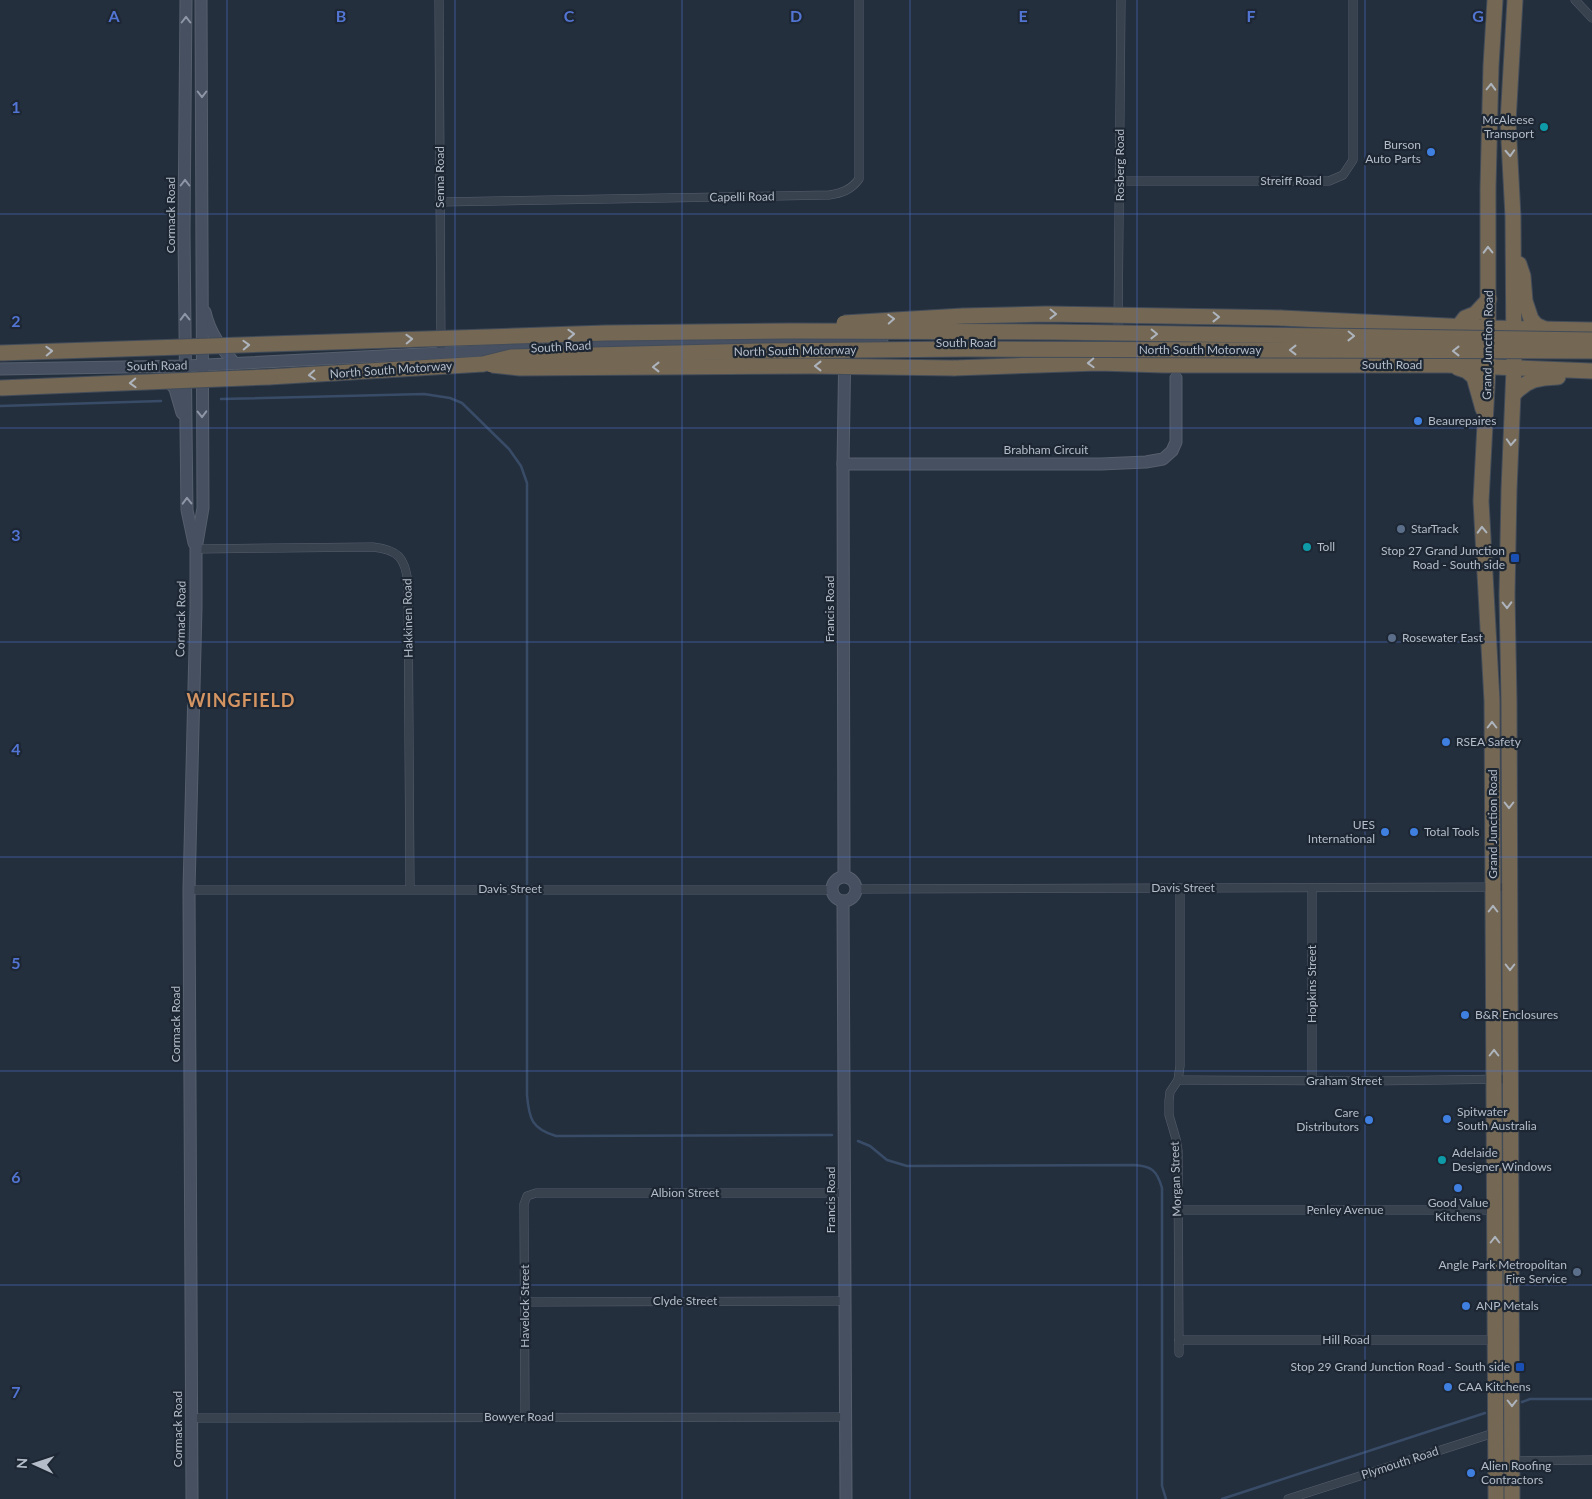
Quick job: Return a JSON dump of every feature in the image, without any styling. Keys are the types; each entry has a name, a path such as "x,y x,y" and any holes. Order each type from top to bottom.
{"highway":[{"name":"Grand Junction Road","path":"1495,0 1491,66 1488,188 1488,367 1481,501 1492,701 1496,1499"},
{"name":"Grand Junction Road","path":"1512,1499 1509,701 1506,595 1514,394 1513,248 1508,122 1516,0"},
{"path":"1513,248 1523,276 1526,301 1531,319 1536,326 1548,330"},
{"path":"1458,326 1465,318 1475,314 1489,298"},
{"path":"790,331 853,321 1046,314 1281,318 1489,328 1592,330"},
{"path":"1548,330 1538,344 1538,355 1552,370"},
{"name":"North South Motorway","path":"0,353 596,333 790,331 1045,332 1592,340"},
{"name":"North South Motorway","path":"0,388 269,377 483,364 511,357 769,350 1592,351"},
{"name":"South Road","path":"483,364 520,368 811,366 954,368 1098,363 1164,365 1447,365 1591,371"},
{"path":"1447,365 1467,371 1474,376 1486,415"},
{"path":"1514,394 1523,384 1536,380 1570,377 1591,371"}],"street":[{"name":"Cormack Road","path":"186,0 184,231 187,510 196,549"},
{"name":"Cormack Road","path":"192,1499 189,890 196,549 203,508 201,0"},
{"name":"Senna Road","path":"439,0 440,354"},
{"name":"Capelli Road","path":"440,202 819,195 841,193 853,187 859,179 859,0"},
{"name":"Rosberg Road","path":"1118,330 1121,0"},
{"name":"Streiff Road","path":"1119,181 1329,181 1343,175 1353,160 1353,0"},
{"path":"1575,0 1592,18"},
{"path":"184,231 201,231"},
{"path":"201,299 208,325 216,341 235,364"},
{"name":"South Road","path":"0,369 186,366 639,344 845,342 1098,343 1109,340 1118,330"},
{"name":"Francis Road","path":"844,876 843,464 845,342"},
{"path":"1164,365 1171,370 1176,378 1186,372 1192,365"},
{"path":"156,367 175,389 186,426"},
{"name":"Brabham Circuit","path":"843,464 1101,464 1146,462 1163,459 1172,451 1176,442 1176,378"},
{"name":"Hakkinen Road","path":"196,549 373,546 395,552 402,559 407,568 408,582 410,889"},
{"path":"844,876 854,882 856,889 854,896 844,901 836,898 832,890 836,879 844,876"},
{"name":"Davis Street","path":"856,889 1510,887"},
{"name":"Morgan Street","path":"1180,888 1180,1066 1178,1080 1170,1092 1169,1115 1178,1151 1180,1353"},
{"name":"Hopkins Street","path":"1312,888 1312,1081"},
{"name":"Davis Street","path":"189,890 832,890"},
{"name":"Francis Road","path":"844,901 846,1499"},
{"name":"Graham Street","path":"1178,1080 1511,1079"},
{"name":"Albion Street","path":"527,1196 536,1193 845,1193"},
{"name":"Havelock Street","path":"525,1417 524,1204 527,1196"},
{"name":"Penley Avenue","path":"1178,1210 1511,1210"},
{"name":"Clyde Street","path":"525,1302 845,1301"},
{"name":"Hill Road","path":"1180,1340 1512,1340"},
{"name":"Bowyer Road","path":"192,1418 846,1417"},
{"name":"Plymouth Road","path":"1288,1499 1496,1432 1512,1432"},
{"path":"1496,1462 1592,1460"}],"waterway":[{"path":"221,399 424,394 450,398 462,403 509,449 521,466 527,483 527,1095 529,1111 533,1122 542,1130 556,1136 832,1135"},
{"path":"0,406 161,401"},
{"path":"858,1141 870,1146 887,1160 907,1166 1134,1165 1145,1166 1155,1173 1162,1188 1162,1486 1166,1499"},
{"path":"1522,1402 1530,1399 1592,1399"},
{"path":"1222,1499 1485,1413"}],"place":[{"name":"McAleese Transport","path":"1544,127"},
{"name":"Burson Auto Parts","path":"1431,152"},
{"name":"Beaurepaires","path":"1418,421"},
{"name":"StarTrack","path":"1401,529"},
{"name":"Toll","path":"1307,547"},
{"name":"Stop 27 Grand Junction Road - South side","path":"1515,558"},
{"name":"Rosewater East","path":"1392,638"},
{"name":"RSEA Safety","path":"1446,742"},
{"name":"UES International","path":"1385,832"},
{"name":"Total Tools","path":"1414,832"},
{"name":"B&R Enclosures","path":"1465,1015"},
{"name":"Spitwater South Australia","path":"1447,1119"},
{"name":"Care Distributors","path":"1369,1120"},
{"name":"Adelaide Designer Windows","path":"1442,1160"},
{"name":"Good Value Kitchens","path":"1458,1188"},
{"name":"Angle Park Metropolitan Fire Service","path":"1577,1272"},
{"name":"ANP Metals","path":"1466,1306"},
{"name":"Stop 29 Grand Junction Road - South side","path":"1520,1367"},
{"name":"CAA Kitchens","path":"1448,1387"},
{"name":"Alien Roofing Contractors","path":"1471,1473"}],"district":[{"name":"WINGFIELD","path":"241,701"}]}
